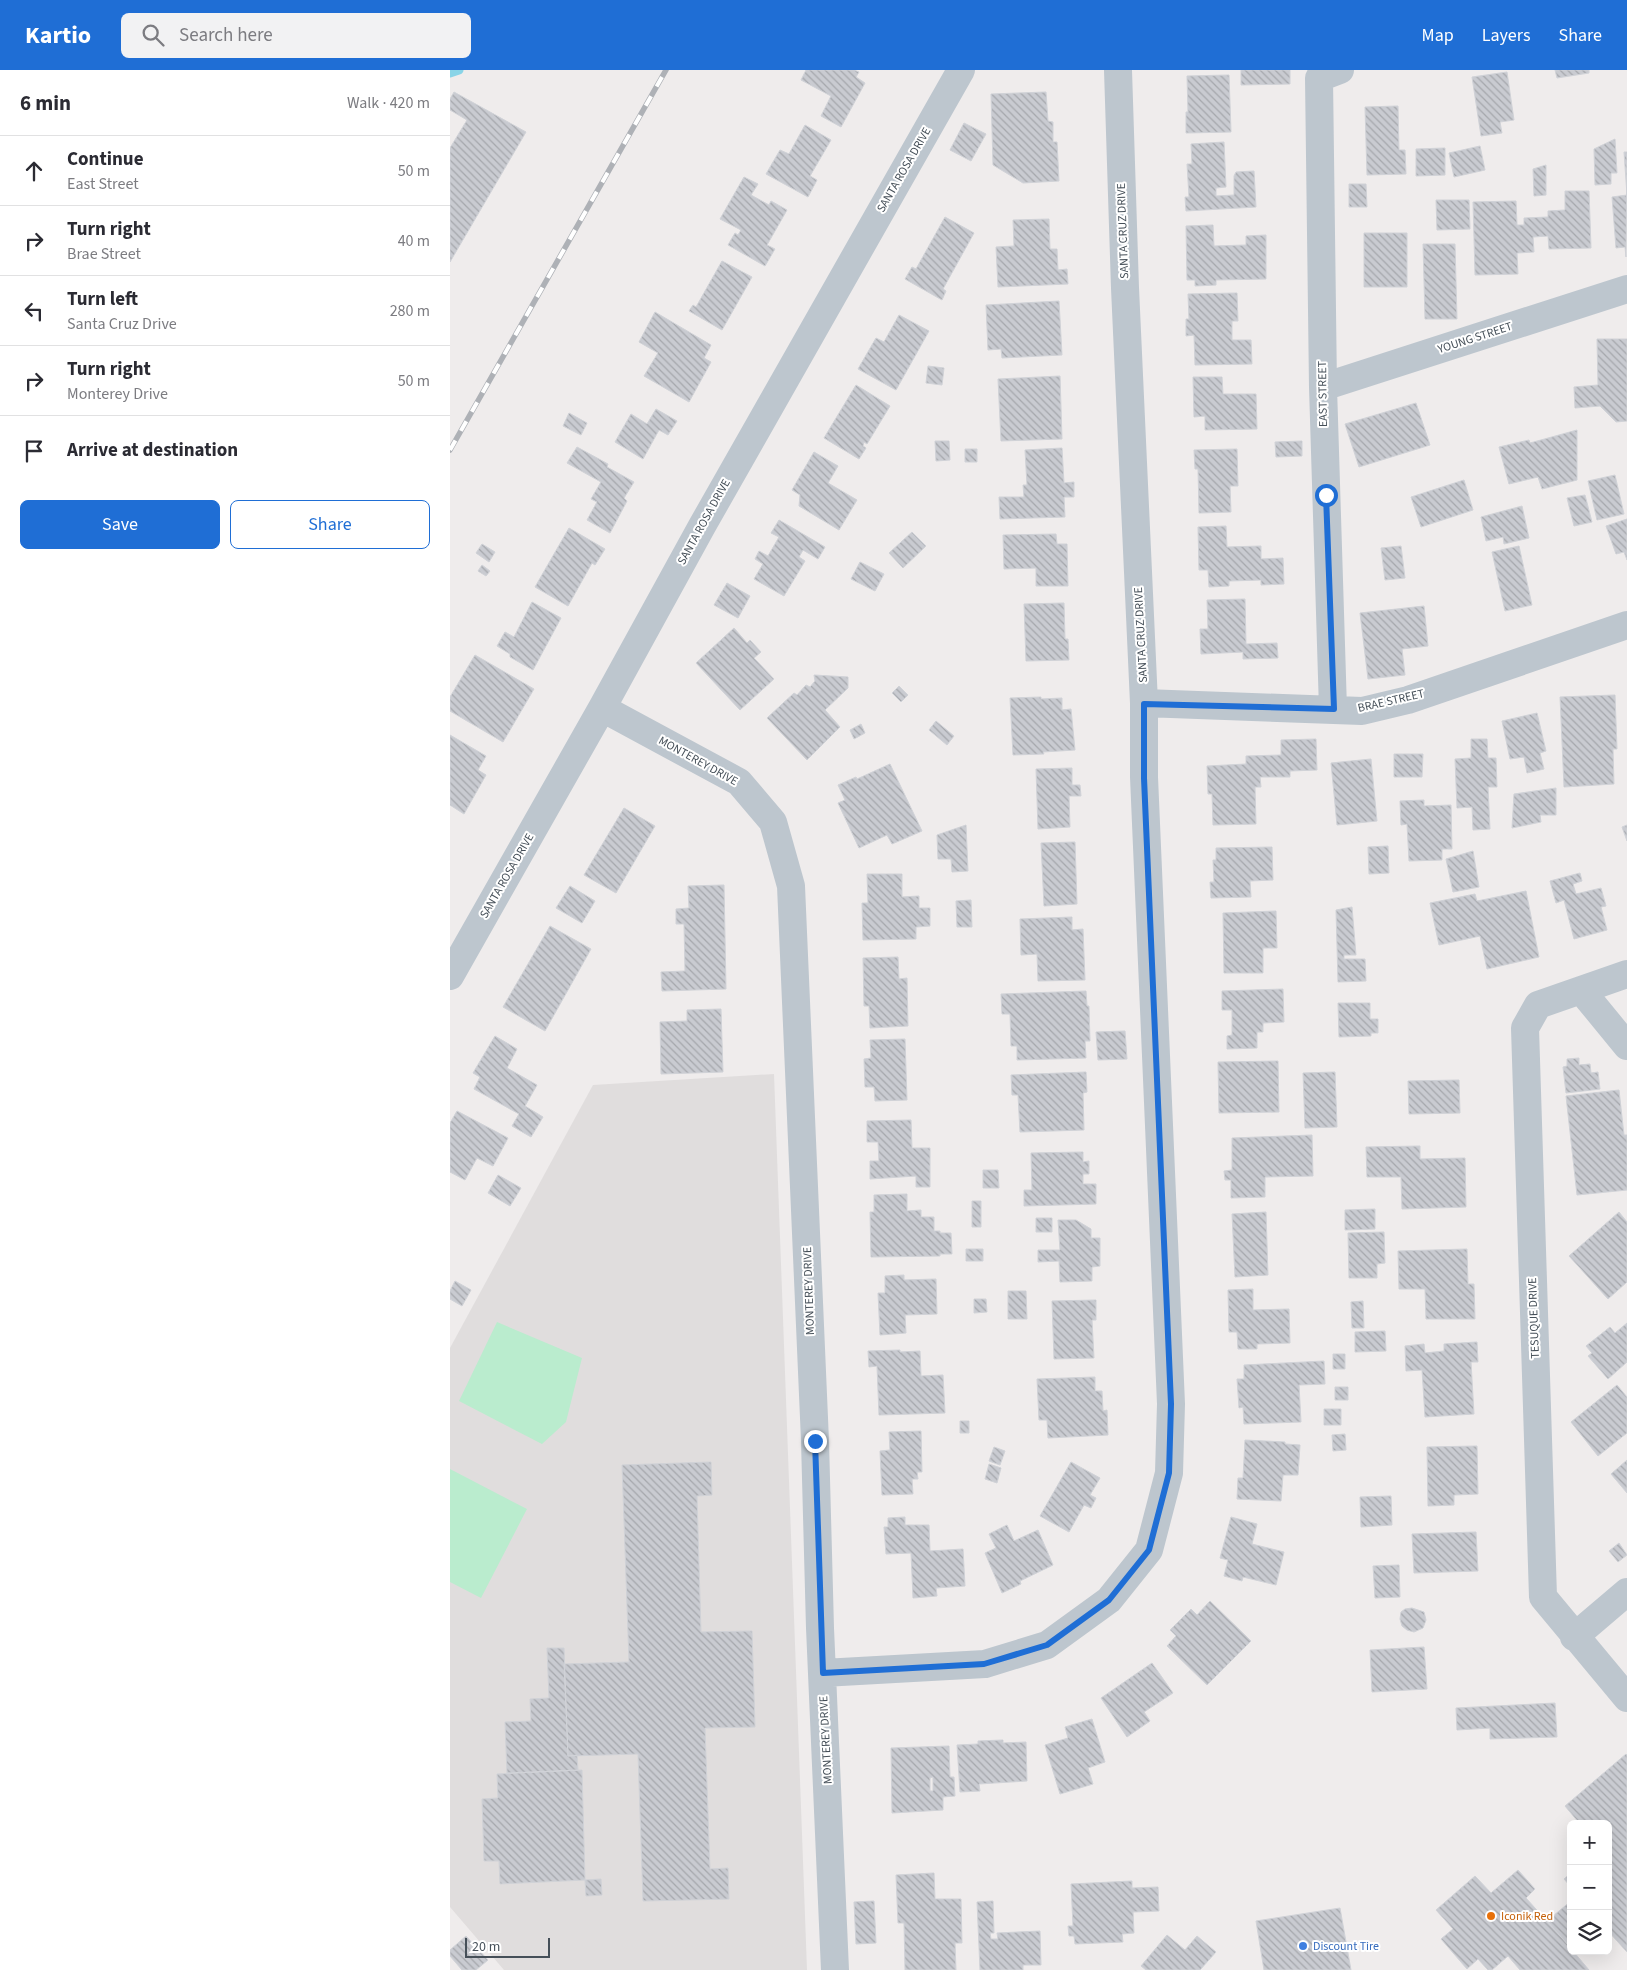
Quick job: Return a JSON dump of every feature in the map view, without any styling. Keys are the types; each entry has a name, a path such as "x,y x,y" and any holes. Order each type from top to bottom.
{"street":[{"name":"SANTA ROSA DRIVE","path":"450,976 602,708 702,526 961,70"},
{"name":"SANTA CRUZ DRIVE","path":"823,1673 984,1664 1047,1645 1109,1600 1149,1550 1169,1473 1171,1404 1144,778 1144,704 1125,298 1118,70"},
{"name":"EAST STREET","path":"1330,74 1323,387 1334,709"},
{"name":"YOUNG STREET","path":"1323,387 1627,289"},
{"name":"BRAE STREET","path":"1144,704 1362,711 1408,700 1627,625"},
{"name":"MONTEREY DRIVE","path":"602,708 739,782 773,822 791,886 835,1970"},
{"name":"TESUQUE DRIVE","path":"1627,974 1538,1005 1525,1028 1543,1597 1627,1698"},
{"path":"1580,990 1627,1046"},
{"path":"1574,1636 1627,1592"}],"shaded area":[{"path":"774,1074 807,1970 504,1970 450,1907 450,1348 593,1085"}],"green space":[{"path":"497,1322 582,1358 566,1422 542,1444 459,1401"},
{"path":"450,1469 527,1509 481,1598 450,1582"}],"building":[{"path":"806,70 854,70 859,72 856,77 865,83 841,127 821,116 831,96 801,80"},
{"path":"1241,70 1290,70 1290,84 1241,85"},
{"path":"1555,70 1589,70 1589,73 1557,78"},
{"path":"1507,72 1514,120 1500,122 1502,133 1481,136 1472,77"},
{"path":"1229,75 1231,132 1186,133 1186,112 1188,112 1187,76"},
{"path":"454,92 526,132 450,262 450,148 467,120 450,110 450,99"},
{"path":"1046,92 1048,121 1053,122 1053,142 1057,142 1059,181 1023,183 993,165 991,94"},
{"path":"1398,106 1399,150 1405,150 1406,174 1367,175 1365,107"},
{"path":"964,123 986,134 971,161 950,150"},
{"path":"805,125 831,140 810,176 817,180 808,197 766,174 780,150 789,154"},
{"path":"1615,139 1617,173 1611,173 1611,184 1595,185 1594,149"},
{"path":"1224,142 1226,187 1216,188 1216,196 1234,195 1234,176 1236,172 1254,171 1256,207 1186,211 1185,197 1189,197 1187,164 1192,164 1191,144"},
{"path":"1480,146 1485,170 1454,177 1449,153"},
{"path":"1445,148 1445,175 1416,176 1416,149"},
{"path":"1624,152 1627,152 1627,190"},
{"path":"1546,165 1546,195 1534,196 1533,169"},
{"path":"744,177 758,184 751,195 769,205 771,201 787,210 767,245 775,249 765,266 728,245 735,233 738,235 741,230 720,219"},
{"path":"1349,184 1366,184 1367,207 1349,207"},
{"path":"1565,191 1589,191 1591,248 1549,249 1548,236 1533,237 1534,252 1517,253 1518,274 1475,275 1473,202 1516,201 1517,225 1524,225 1524,218 1548,217 1548,211 1565,210"},
{"path":"1627,195 1626,257 1625,247 1616,248 1612,197"},
{"path":"1436,200 1469,200 1470,229 1437,230"},
{"path":"945,217 974,233 943,289 946,291 942,300 905,279 912,267 916,269"},
{"path":"1049,219 1050,249 1057,249 1058,270 1067,269 1068,284 998,287 996,247 1014,246 1013,220"},
{"path":"1213,225 1214,246 1246,245 1246,236 1266,235 1266,279 1216,280 1216,285 1195,286 1195,280 1187,280 1186,226"},
{"path":"1364,233 1407,233 1407,287 1364,287"},
{"path":"1423,244 1455,244 1457,319 1425,319"},
{"path":"722,261 752,277 722,330 689,311 693,305 696,307"},
{"path":"1237,293 1238,321 1232,321 1232,340 1251,340 1252,364 1195,365 1194,335 1186,336 1186,319 1189,319 1188,294"},
{"path":"1059,301 1062,355 1002,358 1001,349 988,350 986,305"},
{"path":"655,312 711,345 704,358 711,362 689,402 644,376 658,353 639,342"},
{"path":"899,315 929,331 896,390 858,369 876,338 884,342"},
{"path":"1597,339 1627,339 1627,421 1616,422 1600,406 1575,408 1574,387 1598,385"},
{"path":"928,366 944,368 942,385 926,383"},
{"path":"1060,376 1062,439 1001,441 998,379"},
{"path":"1193,377 1222,377 1223,394 1256,394 1257,429 1205,430 1205,416 1194,417"},
{"path":"856,385 890,406 867,444 864,442 863,446 866,448 859,459 824,438"},
{"path":"1416,403 1430,445 1359,467 1345,424"},
{"path":"656,409 677,421 668,435 659,430 643,459 615,442 631,414 647,424"},
{"path":"569,413 587,423 581,435 563,426"},
{"path":"1577,430 1577,480 1542,489 1538,477 1509,484 1499,447 1529,440 1530,443"},
{"path":"935,441 949,441 950,460 936,461"},
{"path":"1302,441 1302,456 1276,457 1275,442"},
{"path":"577,447 608,464 607,467 634,482 624,498 627,501 610,533 587,520 597,502 591,499 601,482 567,463"},
{"path":"1062,448 1064,483 1074,482 1074,497 1064,497 1065,517 1000,519 999,497 1024,497 1023,485 1027,485 1025,450"},
{"path":"965,449 977,449 977,462 965,462"},
{"path":"1237,449 1238,486 1230,486 1231,512 1199,513 1198,469 1195,469 1194,450"},
{"path":"814,452 838,466 828,483 857,500 839,530 799,506 800,495 792,490"},
{"path":"1615,475 1624,514 1597,520 1588,481"},
{"path":"1464,480 1473,510 1421,527 1411,497"},
{"path":"1585,495 1592,522 1574,526 1567,498"},
{"path":"1522,506 1529,538 1504,544 1503,537 1486,541 1481,517"},
{"path":"1627,519 1627,560 1624,552 1616,554 1606,526"},
{"path":"779,520 825,547 818,559 803,550 799,557 805,561 784,596 754,579 763,564 755,559 759,551 768,556 779,537 771,533"},
{"path":"1226,526 1227,547 1261,546 1261,559 1283,558 1284,584 1261,585 1261,580 1229,581 1229,586 1209,587 1208,570 1199,570 1198,527"},
{"path":"569,528 605,549 595,565 592,563 568,606 535,587"},
{"path":"912,532 926,546 903,568 889,553"},
{"path":"1056,534 1057,544 1067,544 1068,586 1036,586 1036,568 1004,569 1003,535"},
{"path":"482,544 495,552 489,562 476,553"},
{"path":"1401,546 1405,578 1385,580 1381,548"},
{"path":"1519,546 1532,605 1505,611 1492,552"},
{"path":"860,562 884,574 875,591 851,579"},
{"path":"482,565 490,571 486,576 478,571"},
{"path":"727,583 750,596 738,618 714,605"},
{"path":"1245,599 1246,644 1277,643 1278,658 1243,659 1243,652 1201,654 1200,629 1208,629 1207,600"},
{"path":"532,602 561,618 533,670 510,657 510,654 497,646 505,632 514,637"},
{"path":"1064,603 1065,639 1068,639 1069,660 1026,661 1024,604"},
{"path":"1424,606 1428,646 1402,649 1405,675 1368,679 1360,613"},
{"path":"734,628 747,643 750,640 761,652 754,658 774,679 740,710 696,663"},
{"path":"475,655 534,689 503,742 450,711 450,697"},
{"path":"814,675 848,677 848,688 825,710 840,727 807,760 767,718 794,693 797,695 806,685 810,687 815,681"},
{"path":"899,686 908,695 901,702 892,693"},
{"path":"1615,695 1617,749 1613,749 1614,784 1564,787 1560,697"},
{"path":"1041,697 1041,699 1062,698 1062,710 1071,709 1075,750 1013,755 1010,698"},
{"path":"1537,713 1546,751 1540,753 1544,769 1527,773 1524,757 1510,759 1502,721"},
{"path":"936,721 954,736 947,745 929,730"},
{"path":"861,724 865,733 854,739 850,730"},
{"path":"450,735 486,756 478,770 486,775 464,814 450,805"},
{"path":"1316,739 1317,770 1290,771 1290,777 1260,777 1261,787 1255,787 1256,824 1213,825 1212,794 1208,794 1207,766 1246,764 1246,756 1281,755 1281,740"},
{"path":"1471,739 1487,739 1488,758 1496,758 1497,787 1488,787 1490,829 1473,830 1472,807 1457,808 1455,759 1471,758"},
{"path":"1394,754 1423,754 1422,777 1394,777"},
{"path":"1371,759 1377,821 1337,825 1331,763"},
{"path":"890,764 922,831 892,844 887,835 859,848 838,803 845,800 838,785 856,777 857,779"},
{"path":"1072,768 1072,785 1080,785 1081,796 1069,796 1070,827 1038,829 1036,769"},
{"path":"1556,788 1556,815 1540,815 1541,822 1512,828 1514,794"},
{"path":"1424,800 1424,806 1451,805 1452,849 1442,849 1442,860 1409,861 1407,824 1401,825 1400,801"},
{"path":"624,808 655,826 616,893 584,875"},
{"path":"966,825 968,871 952,872 951,859 938,859 937,835"},
{"path":"1627,825 1627,841 1622,827"},
{"path":"1075,842 1077,904 1044,906 1041,843"},
{"path":"1388,846 1389,873 1369,874 1368,847"},
{"path":"1272,847 1273,880 1250,881 1251,897 1211,898 1210,882 1214,882 1213,860 1216,860 1216,848"},
{"path":"1473,851 1479,887 1453,892 1446,859"},
{"path":"1580,873 1582,881 1573,884 1576,894 1601,888 1606,906 1601,907 1607,930 1574,939 1564,900 1556,903 1550,881"},
{"path":"867,874 902,874 902,897 919,896 919,908 930,908 930,926 916,927 916,939 863,940 862,903 868,903"},
{"path":"724,885 726,989 662,991 661,972 685,971 684,924 676,924 676,909 689,908 688,886"},
{"path":"570,886 595,901 582,923 556,908"},
{"path":"1526,891 1539,957 1487,969 1480,936 1439,945 1430,903 1475,894 1477,901"},
{"path":"971,900 972,927 957,927 956,901"},
{"path":"1352,907 1356,955 1344,955 1344,959 1365,959 1366,981 1338,982 1336,910"},
{"path":"1276,911 1277,948 1263,948 1263,973 1224,973 1223,913"},
{"path":"1072,917 1072,930 1083,929 1085,980 1038,981 1037,954 1021,955 1020,919"},
{"path":"550,926 591,949 545,1031 503,1007"},
{"path":"898,957 899,979 907,978 908,1026 870,1028 869,1006 864,1006 863,958"},
{"path":"1283,989 1284,1022 1263,1023 1263,1032 1257,1032 1257,1048 1227,1049 1227,1036 1232,1035 1232,1010 1222,1010 1222,991"},
{"path":"1086,991 1087,1006 1089,1006 1090,1041 1085,1041 1086,1058 1017,1060 1017,1046 1011,1046 1010,1014 1002,1014 1001,994"},
{"path":"1338,1003 1370,1003 1370,1019 1378,1019 1378,1033 1371,1033 1371,1036 1339,1037"},
{"path":"721,1009 723,1072 661,1074 660,1022 687,1021 687,1010"},
{"path":"1125,1031 1127,1059 1098,1060 1096,1032"},
{"path":"495,1036 517,1049 507,1068 537,1085 525,1106 543,1117 531,1137 512,1126 519,1114 474,1089 480,1077 473,1073"},
{"path":"905,1039 907,1100 875,1101 874,1087 865,1087 864,1059 871,1058 870,1040"},
{"path":"1579,1058 1579,1065 1590,1064 1591,1073 1598,1072 1600,1089 1566,1093 1563,1067 1567,1066 1567,1059"},
{"path":"1278,1061 1279,1112 1219,1113 1218,1062"},
{"path":"1086,1072 1087,1092 1083,1093 1084,1130 1020,1132 1018,1095 1012,1095 1011,1075"},
{"path":"1335,1072 1337,1127 1305,1128 1303,1073"},
{"path":"1459,1080 1460,1113 1409,1114 1408,1081"},
{"path":"1619,1090 1624,1135 1627,1135 1627,1190 1577,1195 1566,1096"},
{"path":"457,1111 508,1138 493,1166 477,1158 465,1180 450,1172 450,1123"},
{"path":"911,1120 912,1148 930,1148 930,1187 916,1187 916,1176 870,1179 870,1161 879,1161 878,1142 867,1142 867,1121"},
{"path":"1312,1135 1313,1176 1265,1177 1265,1197 1231,1198 1231,1180 1225,1180 1224,1171 1232,1170 1232,1138"},
{"path":"1420,1146 1420,1159 1465,1158 1466,1207 1402,1209 1401,1177 1367,1177 1366,1147"},
{"path":"1083,1152 1083,1162 1089,1161 1089,1174 1083,1174 1083,1184 1096,1184 1096,1204 1024,1206 1024,1190 1032,1190 1031,1153"},
{"path":"983,1170 998,1170 999,1188 983,1188"},
{"path":"498,1175 521,1188 510,1206 488,1193"},
{"path":"907,1194 907,1211 921,1210 921,1217 934,1217 934,1231 951,1233 952,1254 940,1254 940,1256 871,1257 870,1212 874,1212 874,1195"},
{"path":"972,1201 981,1201 981,1227 972,1227"},
{"path":"1375,1209 1375,1229 1345,1230 1345,1210"},
{"path":"1266,1212 1268,1275 1235,1277 1232,1214"},
{"path":"1619,1212 1627,1222 1627,1282 1608,1299 1569,1256"},
{"path":"1036,1218 1052,1218 1052,1232 1036,1232"},
{"path":"1058,1220 1076,1220 1091,1229 1091,1238 1100,1238 1100,1266 1092,1267 1092,1281 1060,1282 1059,1261 1038,1262 1038,1250 1060,1250"},
{"path":"1384,1232 1385,1263 1377,1264 1377,1278 1349,1278 1348,1233"},
{"path":"966,1249 983,1249 983,1261 966,1261"},
{"path":"1467,1249 1468,1284 1474,1284 1475,1319 1426,1319 1425,1289 1399,1289 1398,1251"},
{"path":"904,1275 904,1280 936,1279 937,1314 905,1315 906,1333 880,1335 878,1293 885,1293 885,1276"},
{"path":"455,1281 471,1290 462,1306 450,1299 450,1291"},
{"path":"1253,1289 1253,1310 1289,1309 1290,1343 1257,1344 1257,1349 1238,1349 1237,1332 1229,1332 1228,1290"},
{"path":"1008,1291 1026,1291 1027,1319 1008,1319"},
{"path":"974,1299 986,1299 987,1312 974,1313"},
{"path":"1096,1300 1096,1320 1092,1320 1094,1358 1054,1359 1052,1301"},
{"path":"1363,1301 1364,1328 1352,1328 1351,1302"},
{"path":"1627,1323 1627,1362 1608,1379 1588,1356 1592,1353 1586,1346 1610,1327 1615,1333"},
{"path":"1385,1331 1386,1351 1355,1352 1355,1332"},
{"path":"1477,1342 1478,1362 1471,1362 1474,1414 1425,1417 1422,1370 1406,1371 1405,1346 1424,1344 1425,1353 1444,1351 1444,1344"},
{"path":"900,1350 900,1352 920,1351 921,1376 943,1375 945,1413 879,1415 877,1366 869,1367 868,1351"},
{"path":"1333,1354 1345,1354 1345,1369 1333,1369"},
{"path":"1324,1361 1325,1384 1299,1385 1301,1422 1244,1424 1243,1407 1239,1408 1237,1379 1244,1379 1244,1365"},
{"path":"1095,1377 1095,1391 1102,1391 1103,1411 1107,1410 1108,1435 1048,1438 1047,1420 1039,1420 1037,1379"},
{"path":"1617,1385 1627,1397 1627,1433 1598,1456 1571,1422"},
{"path":"1335,1387 1348,1387 1348,1400 1335,1400"},
{"path":"1324,1409 1341,1409 1341,1425 1324,1425"},
{"path":"960,1421 969,1421 969,1433 960,1433"},
{"path":"921,1431 922,1472 917,1472 918,1479 912,1479 913,1494 882,1495 880,1451 890,1450 889,1432"},
{"path":"1345,1434 1346,1450 1333,1451 1332,1435"},
{"path":"1245,1440 1285,1442 1285,1444 1300,1445 1298,1475 1283,1475 1281,1501 1237,1499 1238,1478 1243,1478"},
{"path":"1477,1446 1478,1494 1454,1495 1454,1505 1428,1506 1427,1447"},
{"path":"994,1447 1005,1451 1000,1465 989,1461"},
{"path":"1627,1460 1627,1493 1611,1474"},
{"path":"711,1462 712,1495 697,1496 701,1632 752,1631 755,1727 705,1728 710,1869 728,1868 729,1899 643,1901 638,1754 568,1756 564,1664 629,1662 622,1465"},
{"path":"1071,1462 1100,1478 1090,1495 1096,1498 1091,1508 1084,1505 1069,1532 1040,1516"},
{"path":"989,1464 1001,1468 997,1483 985,1479"},
{"path":"1391,1496 1392,1525 1361,1527 1360,1497"},
{"path":"905,1517 905,1525 929,1525 930,1551 963,1549 965,1586 936,1588 937,1596 913,1598 911,1553 886,1554 884,1527 888,1527 888,1518"},
{"path":"1231,1517 1257,1524 1252,1544 1284,1552 1276,1585 1243,1577 1242,1581 1224,1576 1228,1560 1220,1558"},
{"path":"1007,1525 1014,1541 1038,1530 1053,1565 1020,1581 1021,1584 1002,1593 985,1553 996,1548 989,1534"},
{"path":"1476,1532 1478,1571 1414,1573 1412,1534"},
{"path":"1619,1543 1627,1555 1618,1562 1609,1551"},
{"path":"1399,1565 1400,1597 1375,1598 1373,1566"},
{"path":"1210,1601 1251,1641 1207,1685 1167,1646 1176,1636 1170,1630 1191,1609 1197,1615"},
{"path":"1412,1608 1424,1612 1426,1620 1423,1628 1414,1632 1402,1626 1400,1619 1401,1612"},
{"path":"1424,1647 1427,1689 1372,1692 1370,1650"},
{"path":"547,1648 564,1648 568,1756 577,1755 578,1770 507,1773 505,1722 531,1721 530,1699 549,1698"},
{"path":"1152,1663 1173,1693 1144,1712 1150,1721 1127,1737 1101,1698"},
{"path":"1555,1703 1557,1737 1490,1739 1490,1728 1457,1730 1456,1708"},
{"path":"1092,1719 1105,1762 1088,1768 1093,1784 1060,1794 1045,1745 1068,1738 1065,1727"},
{"path":"1003,1740 1003,1743 1026,1742 1027,1781 979,1784 980,1791 960,1792 957,1745 978,1744 978,1741"},
{"path":"949,1746 950,1777 954,1777 955,1796 943,1797 943,1810 892,1813 891,1748","holes":["933,1777 933,1791 930,1791 930,1778"]},
{"path":"1627,1755 1627,1952 1612,1935 1612,1820 1577,1820 1565,1806"},
{"path":"582,1770 585,1880 500,1884 499,1861 484,1861 482,1799 498,1798 497,1774"},
{"name":"Iconik Red","path":"1518,1870 1535,1889 1526,1898 1567,1944 1567,1955 1576,1955 1589,1970 1520,1970 1508,1956 1492,1970 1488,1970 1478,1959 1467,1969 1441,1939 1453,1929 1436,1910 1475,1876 1491,1893"},
{"path":"934,1873 935,1899 961,1899 962,1943 955,1943 956,1970 905,1970 904,1923 898,1923 896,1875"},
{"path":"601,1879 602,1895 586,1896 585,1880"},
{"path":"1132,1881 1132,1888 1158,1887 1159,1911 1133,1912 1134,1933 1122,1934 1123,1942 1075,1944 1074,1936 1069,1936 1068,1926 1073,1926 1071,1884"},
{"path":"874,1901 876,1943 856,1944 854,1902"},
{"path":"993,1901 994,1933 990,1933 991,1939 998,1939 997,1933 1040,1931 1041,1965 1023,1965 1023,1970 980,1970 977,1902"},
{"path":"1567,1904 1567,1944 1547,1921"},
{"name":"Discount Tire","path":"1340,1908 1351,1970 1264,1970 1256,1921"},
{"path":"1167,1935 1185,1950 1197,1936 1216,1952 1200,1970 1146,1970 1141,1966"},
{"path":"466,1936 488,1960 476,1970 462,1970 450,1956 450,1950"}],"waterway":[{"path":"450,73 459,70"}],"railway":[{"path":"450,450 666,70"}],"place":[{"name":"Iconik Red","path":"1491,1916"},
{"name":"Discount Tire","path":"1303,1946"}],"route":[{"path":"815,1441 823,1673 984,1664 1047,1645 1109,1600 1149,1550 1169,1473 1171,1404 1144,778 1144,704 1334,709 1326,495"}]}
